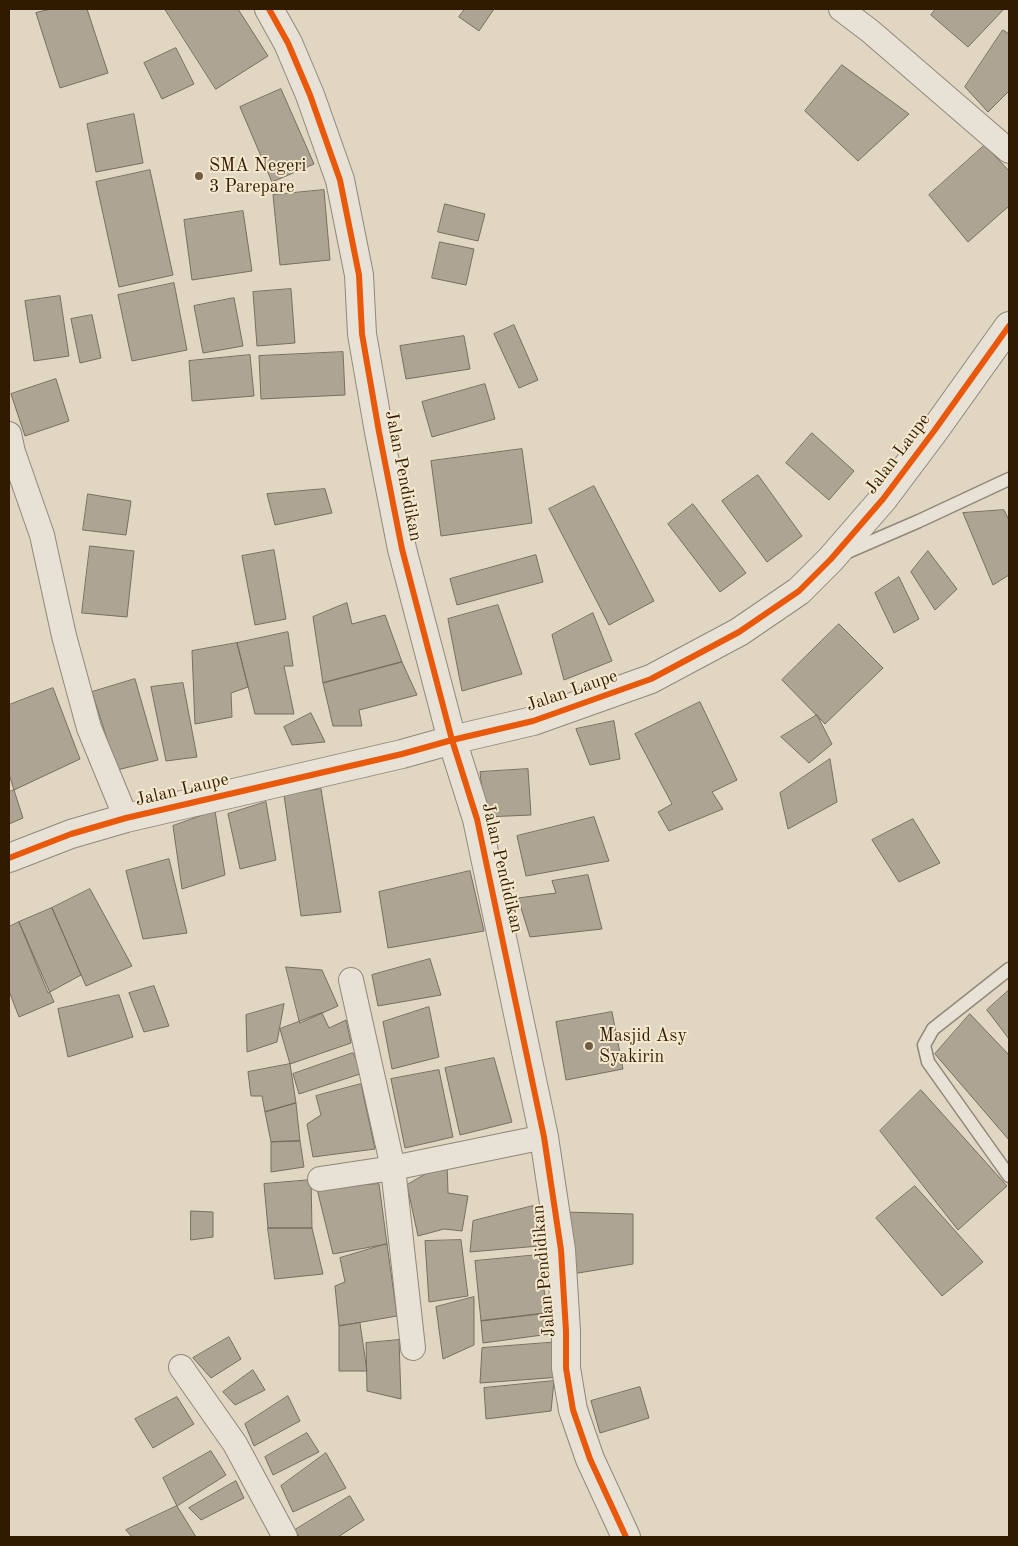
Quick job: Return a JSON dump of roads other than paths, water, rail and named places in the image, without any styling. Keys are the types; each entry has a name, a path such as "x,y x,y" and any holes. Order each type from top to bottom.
{"street":[{"name":"Jalan Pendidikan","path":"269,9 288,43 310,95 340,180 359,274 362,334 402,549 452,740 477,819 544,1137 561,1250 566,1331 566,1368 573,1410 590,1459 626,1537"},
{"path":"841,9 870,31 1009,151"},
{"name":"Jalan Laupe","path":"9,858 71,834 126,818 402,754 533,721 651,679 738,632 798,591 831,559 882,499 934,432 1009,326"},
{"path":"10,446 42,535 64,636 89,728 126,818"},
{"path":"352,980 393,1168 413,1348"},
{"path":"320,1179 393,1168 544,1137"},
{"path":"181,1367 235,1444 285,1537"}],"lane":[{"path":"831,559 919,521 1009,478"},
{"path":"1009,969 933,1029 924,1045 928,1062 1009,1176"}],"place":[{"name":"SMA Negeri 3 Parepare","path":"199,176"},
{"name":"Masjid Asy Syakirin","path":"589,1046"}]}
